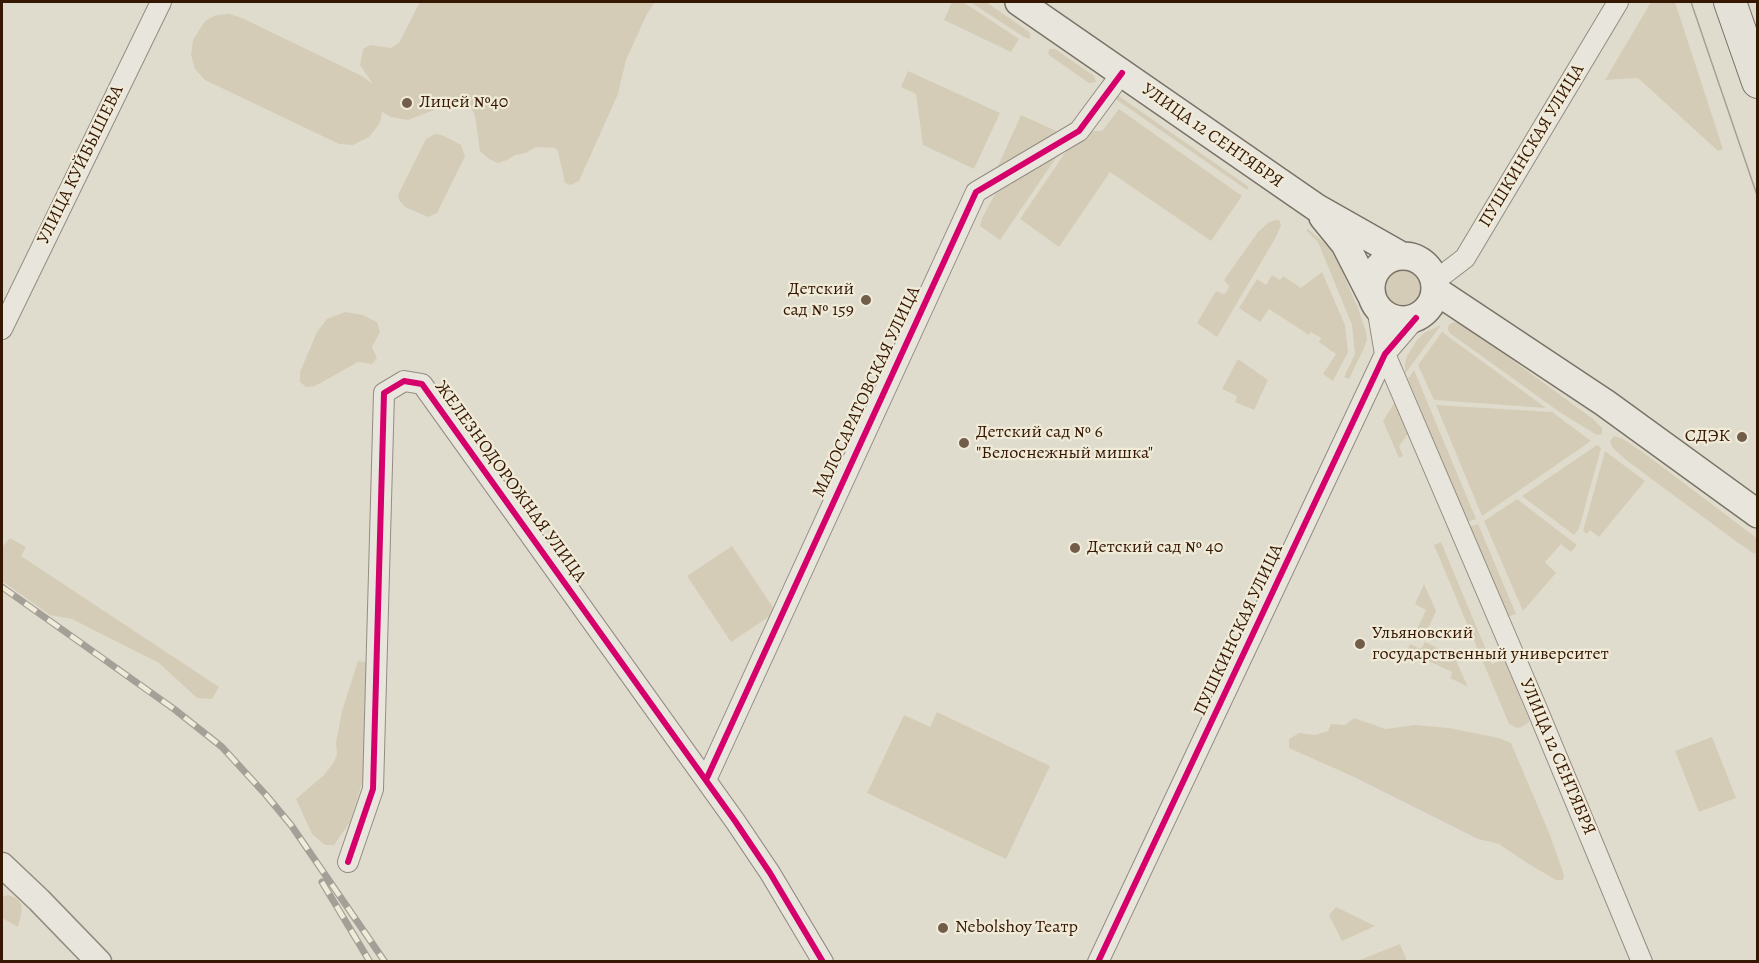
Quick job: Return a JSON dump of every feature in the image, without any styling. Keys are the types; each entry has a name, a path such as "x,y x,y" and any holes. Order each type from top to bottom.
{"main road":[{"name":"УЛИЦА 12 СЕНТЯБРЯ","path":"1019,2 1317,208 1400,255"},
{"path":"1730,2 1758,82"},
{"name":"УЛИЦА 12 СЕНТЯБРЯ","path":"1317,208 1345,244 1374,301"},
{"path":"1400,255 1418,258 1426,264 1435,286 1432,302 1426,311 1416,318 1405,320 1394,319 1384,314 1374,301 1371,281 1377,268 1387,259 1400,255"},
{"path":"1435,286 1605,403 1758,514"}],"street":[{"name":"УЛИЦА КУЙБЫШЕВА","path":"2,329 161,2"},
{"name":"ПУШКИНСКАЯ УЛИЦА","path":"1435,286 1465,258 1618,2"},
{"name":"МАЛОСАРАТОВСКАЯ УЛИЦА","path":"706,780 976,192 1079,131 1122,73"},
{"path":"1374,301 1386,354"},
{"name":"ПУШКИНСКАЯ УЛИЦА","path":"1098,962 1386,354 1416,318"},
{"name":"УЛИЦА 12 СЕНТЯБРЯ","path":"1386,354 1642,962"},
{"name":"ЖЕЛЕЗНОДОРОЖНАЯ УЛИЦА","path":"348,862 373,789 384,393 404,381 422,384 706,780 770,873 823,962"},
{"path":"2,865 99,962"}],"shaded area":[{"name":"Лицей №40","path":"420,2 655,2 626,60 618,94 579,181 571,185 565,183 558,151 555,148 536,147 498,163 489,159 480,151 475,116 469,102 464,98 456,98 442,107 408,120 391,117 382,112 380,123 369,137 353,145 339,144 205,80 195,69 191,55 193,40 205,21 216,15 229,14 242,18 362,76 373,84 360,65 363,49 370,45 391,48 399,43"},
{"path":"952,2 963,2 1019,39 1011,52 944,20"},
{"path":"970,2 986,2 1028,31 1030,39 1024,37"},
{"path":"1651,2 1675,2 1723,149 1718,151 1638,78 1605,80"},
{"path":"1050,49 1055,49 1094,76 1096,82 1089,83 1049,55"},
{"path":"908,71 1000,113 974,169 923,145 916,94 901,87"},
{"path":"1116,94 1249,187 1247,190 1114,98"},
{"path":"1119,109 1242,196 1211,241 1110,172 1059,247 1020,219 1071,144 1085,131 1102,131"},
{"path":"1021,115 1065,135 994,175"},
{"path":"435,134 442,135 461,145 465,156 437,213 428,217 405,207 398,195 426,139"},
{"path":"1058,155 1000,240 980,226 995,194"},
{"path":"1279,220 1281,225 1276,237 1217,337 1197,323 1216,291 1226,293 1229,286 1224,280 1258,232 1269,222"},
{"path":"1308,229 1328,246 1335,256 1366,332 1367,339 1364,348 1349,379 1344,377 1355,354 1352,325 1318,242 1306,230"},
{"path":"1403,269 1416,274 1421,287 1416,300 1403,305 1390,300 1385,287 1390,274"},
{"path":"1322,272 1345,325 1348,352 1333,381 1323,374 1336,354 1319,342 1321,338 1311,332 1309,335 1269,309 1260,322 1239,308 1257,279 1266,285 1272,275 1280,280 1283,276 1301,288"},
{"path":"345,312 363,315 377,322 380,332 372,347 377,358 372,364 358,362 315,386 306,387 300,382 300,372 317,332 327,319"},
{"path":"1456,322 1474,332 1593,419 1602,428 1602,434 1597,435 1561,413 1451,334 1448,326"},
{"path":"1441,325 1405,374 1407,356 1417,340 1424,333"},
{"path":"1442,332 1546,408 1434,400 1418,365"},
{"path":"1238,359 1268,380 1254,410 1235,402 1237,396 1222,389"},
{"path":"1414,370 1476,519 1467,522 1408,379"},
{"path":"1396,400 1410,431 1399,446 1403,456 1399,458 1383,421"},
{"path":"1436,405 1552,412 1591,441 1482,516"},
{"path":"1614,436 1623,439 1644,453 1754,536 1757,539 1757,554 1737,542 1626,460 1612,447 1610,441"},
{"path":"1597,445 1601,448 1579,529 1574,535 1522,496"},
{"path":"1605,451 1645,481 1599,537 1590,530 1587,534 1583,531"},
{"path":"1517,499 1577,545 1571,552 1561,544 1545,562 1556,573 1523,611 1484,521"},
{"path":"1478,524 1516,614 1507,617 1469,527"},
{"path":"10,538 26,547 21,556 219,687 212,699 197,698 159,663 72,619 50,615 2,581 2,544 4,545"},
{"path":"1441,542 1492,664 1504,659 1529,719 1529,722 1522,727 1517,728 1509,724 1434,545"},
{"path":"732,546 776,612 731,642 687,576"},
{"path":"1424,584 1436,611 1423,640 1414,636 1426,610 1415,604"},
{"path":"1425,642 1454,656 1468,687 1450,678 1452,672 1407,651 1410,644 1421,649"},
{"path":"358,661 366,662 373,678 364,729 367,767 350,822 334,845 325,845 312,834 296,799 324,775 334,762 342,711"},
{"path":"937,712 1050,766 1006,859 867,793 904,715 930,727"},
{"path":"1354,718 1386,729 1415,725 1449,728 1499,738 1511,743 1550,835 1564,875 1563,880 1556,880 1499,844 1478,839 1352,776 1289,748 1289,739 1299,733 1315,735 1328,731 1331,724 1345,725"},
{"path":"1712,737 1736,798 1699,812 1675,751"},
{"path":"8,895 16,898 21,904 18,927 2,918 2,897"},
{"path":"1336,907 1375,926 1342,941 1329,915"},
{"path":"1400,944 1407,961 1357,961"}],"tram line":[{"path":"1691,2 1758,198"}],"railway":[{"path":"2,587 174,709 222,747 291,825 385,962"},
{"path":"322,882 370,962"}],"cycle path":[{"path":"706,780 976,192 1079,131 1122,73"},
{"path":"1098,962 1385,354 1416,318"},
{"path":"348,862 373,789 384,393 404,381 422,384 735,821 770,873 823,962"}],"place":[{"name":"Лицей №40","path":"407,103"},
{"name":"Детский сад № 159","path":"866,300"},
{"name":"СДЭК","path":"1742,437"},
{"name":"Детский сад № 6 \"Белоснежный мишка\"","path":"964,443"},
{"name":"Детский сад № 40","path":"1075,548"},
{"name":"Ульяновский государственный университет","path":"1360,644"},
{"name":"Nebolshoy Театр","path":"943,928"}]}
